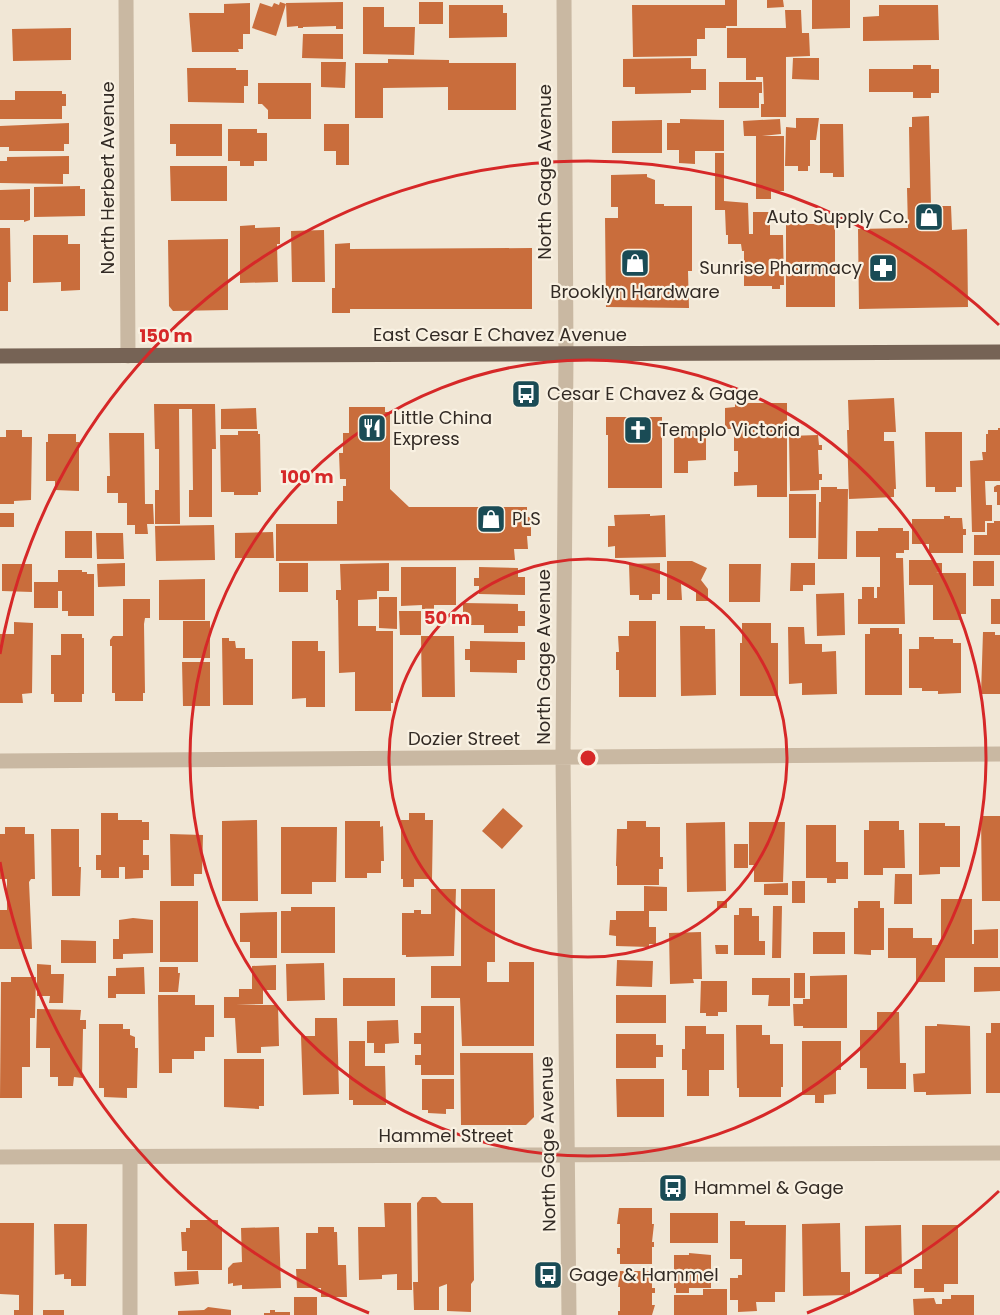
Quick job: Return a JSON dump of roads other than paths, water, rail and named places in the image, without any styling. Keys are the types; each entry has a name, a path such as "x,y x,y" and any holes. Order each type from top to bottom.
{"main road":[{"name":"East Cesar E Chavez Avenue","path":"0,356 1000,352"}],"street":[{"name":"North Herbert Avenue","path":"126,0 128,356"},
{"name":"North Gage Avenue","path":"564,0 566,354 563,757 569,1315"},
{"name":"Dozier Street","path":"0,761 1000,754"},
{"name":"Hammel Street","path":"0,1157 1000,1153"},
{"path":"130,1157 130,1315"}],"place":[{"name":"Auto Supply Co.","path":"929,217"},
{"name":"Brooklyn Hardware","path":"635,263"},
{"name":"Sunrise Pharmacy","path":"883,268"},
{"name":"Cesar E Chavez & Gage","path":"526,394"},
{"name":"Little China Express","path":"372,428"},
{"name":"Templo Victoria","path":"638,430"},
{"name":"PLS","path":"491,519"},
{"name":"Hammel & Gage","path":"673,1188"},
{"name":"Gage & Hammel","path":"548,1275"}]}
